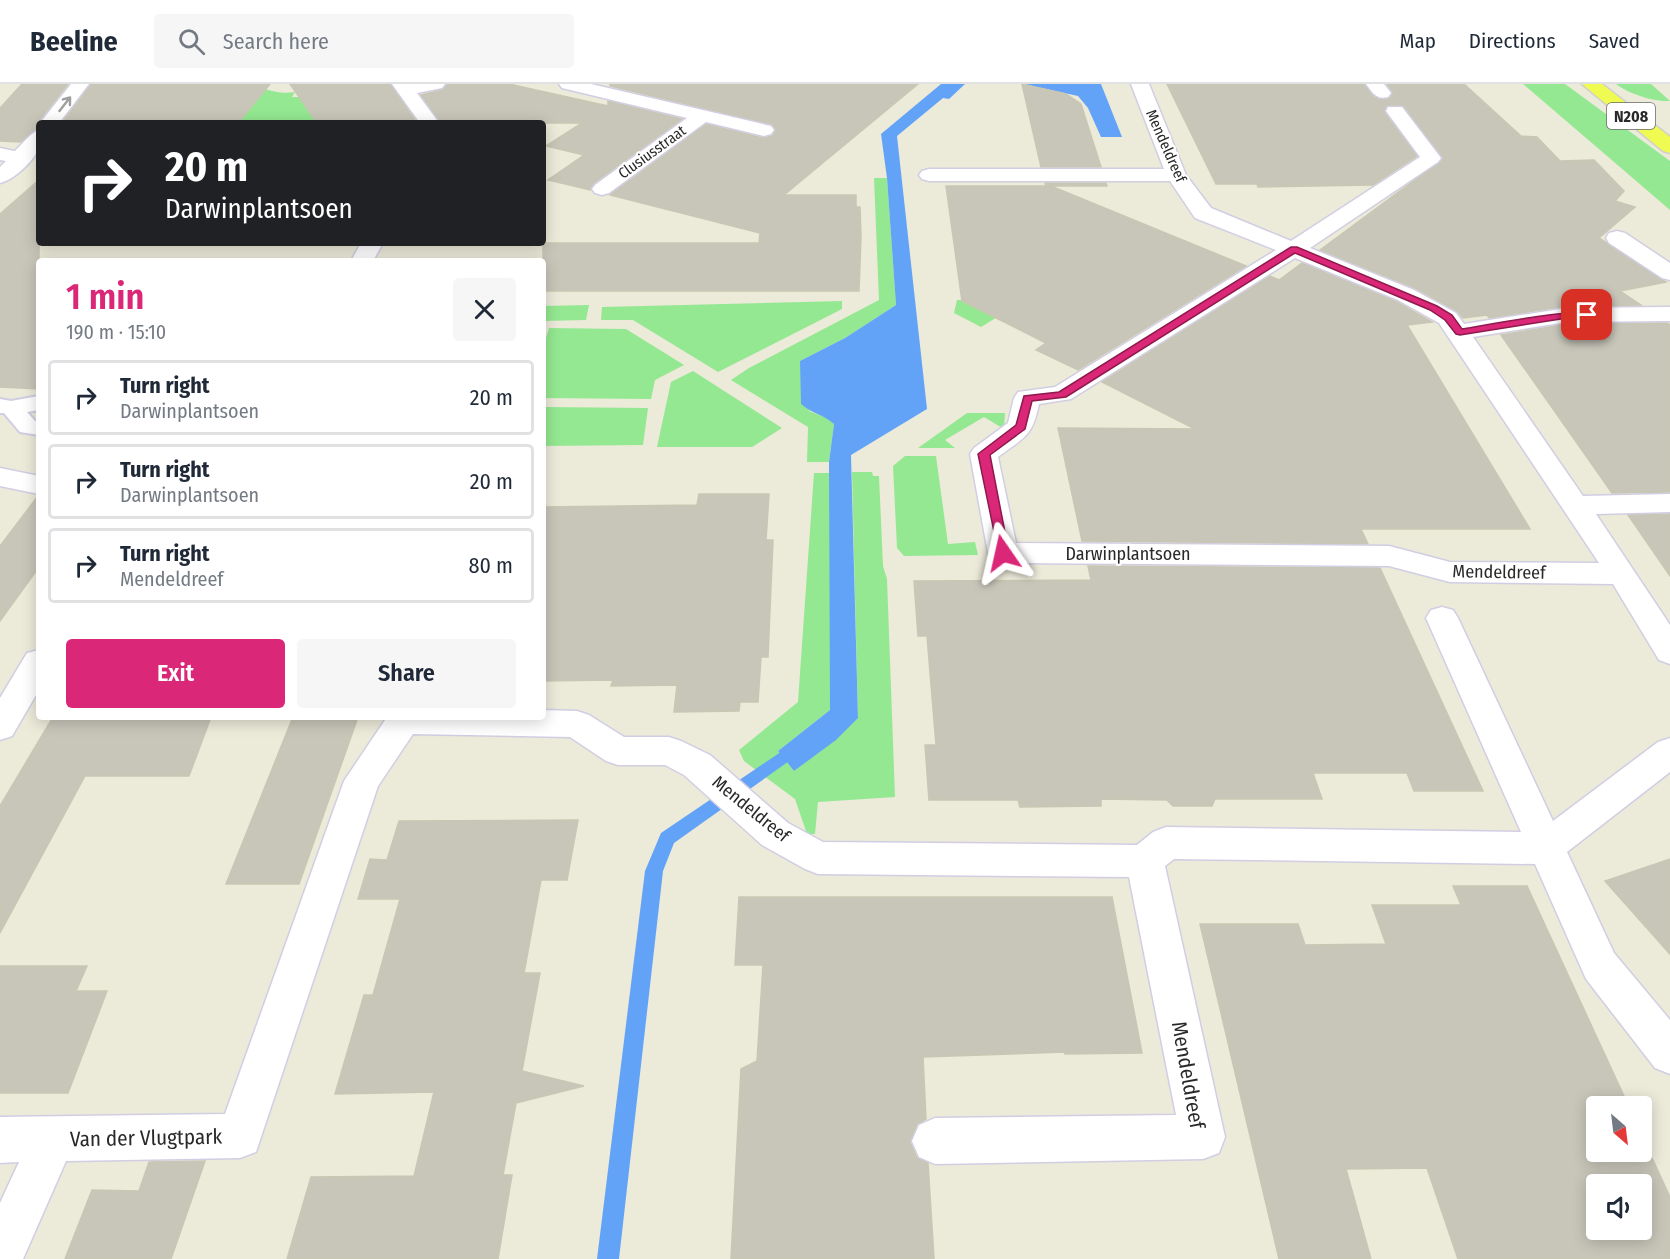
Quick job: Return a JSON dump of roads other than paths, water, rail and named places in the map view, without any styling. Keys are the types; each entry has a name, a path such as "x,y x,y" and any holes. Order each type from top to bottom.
{"main road":[{"name":"N208","path":"1591,84 1670,147"},
{"name":"N208","path":"1607,84 1670,131"}],"street":[{"path":"51,120 80,84"},
{"path":"404,87 436,84"},
{"name":"Clusiusstraat","path":"568,84 764,130"},
{"name":"Mendeldreef","path":"1140,84 1176,175 1203,213 1433,308 1448,318 1460,332 1622,574 1670,652"},
{"path":"404,87 428,120"},
{"path":"1294,249 1431,158 1395,111"},
{"name":"Clusiusstraat","path":"602,189 703,116"},
{"path":"0,177 22,158 36,140"},
{"path":"0,154 22,158"},
{"path":"929,175 1176,175"},
{"path":"1617,238 1670,273"},
{"name":"Darwinplantsoen","path":"1233,555 1003,553 984,454 1021,426 1028,398 1062,394 1294,249"},
{"path":"1460,332 1567,315 1670,314"},
{"path":"0,477 36,484"},
{"path":"1575,505 1670,503"},
{"name":"Mendeldreef","path":"1233,555 1389,556 1450,573 1622,574"},
{"path":"1442,618 1600,966 1670,1053"},
{"path":"0,727 36,667"},
{"name":"Mendeldreef","path":"298,966 362,781 404,720"},
{"name":"Mendeldreef","path":"439,720 577,724 618,751 669,751 697,765 775,834 818,858 1144,861 1203,1137 935,1141"},
{"path":"1144,861 1166,843 1545,848 1670,752"},
{"name":"Van der Vlugtpark","path":"0,1140 240,1136 298,966"},
{"name":"Van der Vlugtpark","path":"0,1256 52,1139"}],"lane":[{"path":"6,407 36,403"},
{"path":"6,407 28,427 36,428"}],"water":[{"path":"941,84 965,84 949,99 943,98 897,136 927,409 851,455 858,718 836,740 794,771 778,751 830,710 829,462 834,424 801,404 800,361 845,338 896,305 887,178 881,134"},
{"path":"1023,84 1101,84 1122,137 1101,137 1088,108 1078,96"}],"waterway":[{"path":"608,1259 654,871 667,838 800,745"}]}
